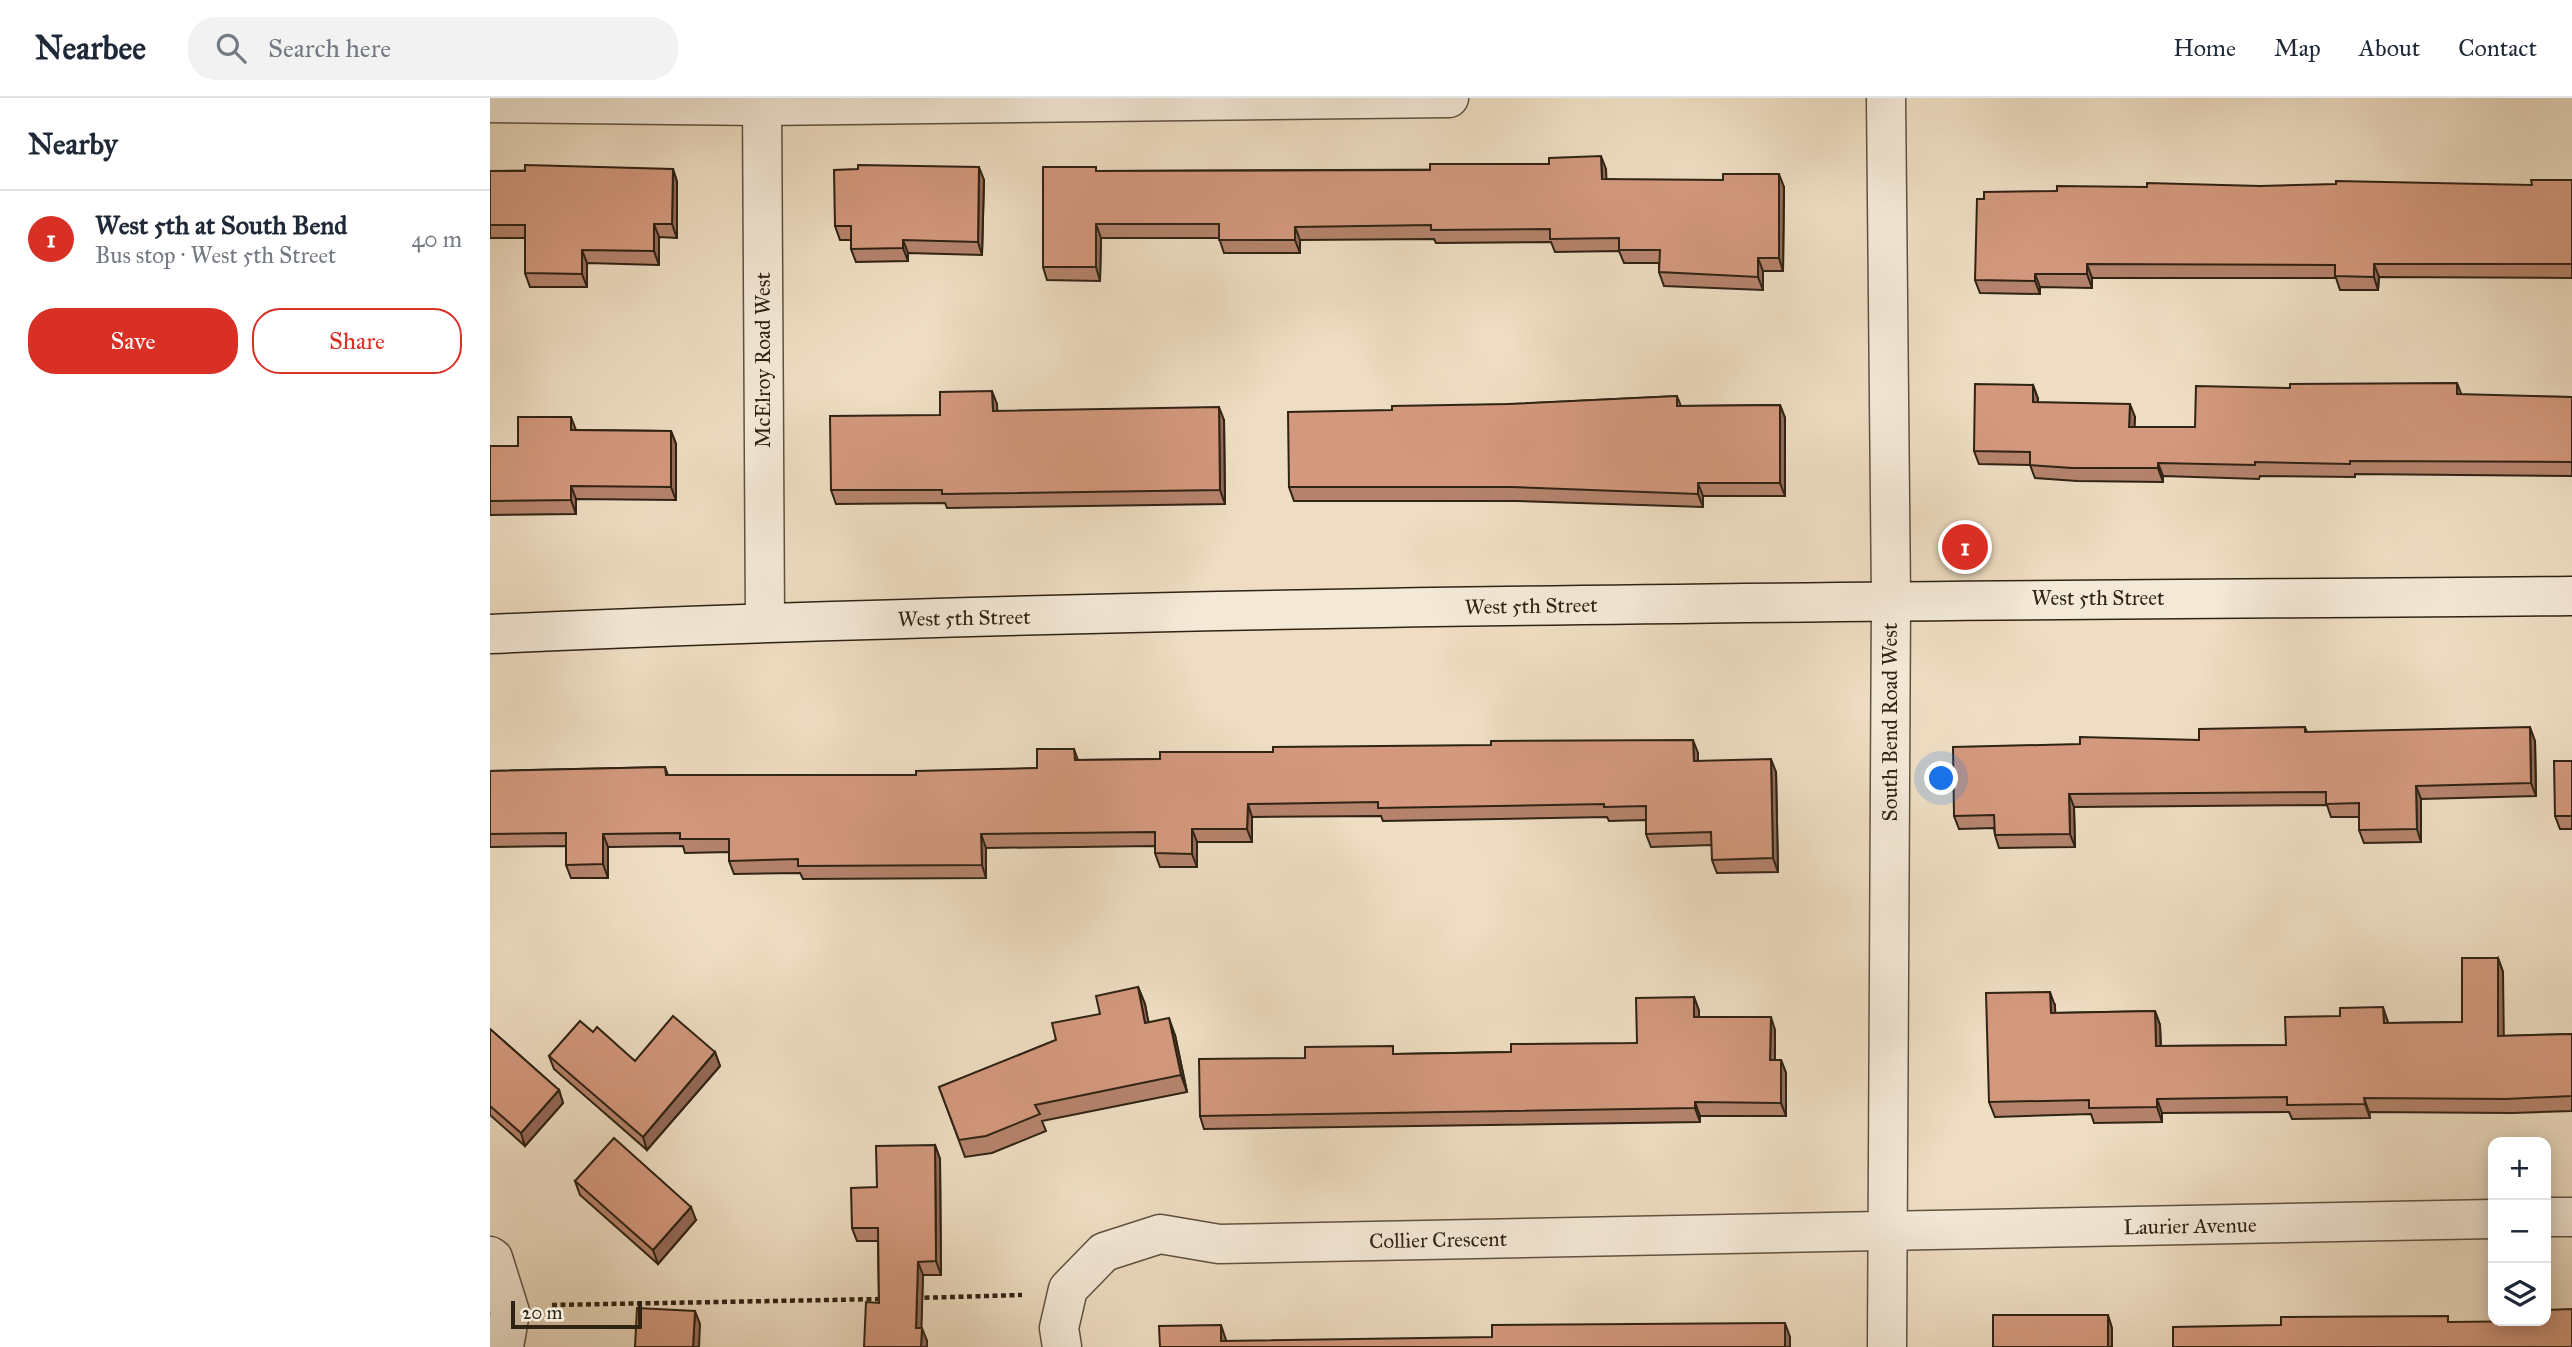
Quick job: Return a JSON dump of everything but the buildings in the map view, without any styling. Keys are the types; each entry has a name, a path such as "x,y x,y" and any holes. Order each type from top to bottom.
{"street":[{"path":"490,103 1449,98"},
{"name":"South Bend Road West","path":"1886,98 1891,599 1887,1347"},
{"name":"McElroy Road West","path":"762,102 765,622"},
{"name":"West 5th Street","path":"490,634 765,622 1891,599 2572,596"},
{"path":"2551,1217 2572,1217"},
{"name":"Laurier Avenue","path":"1886,1233 2488,1219"},
{"name":"Collier Crescent","path":"1068,1289 1104,1252 1160,1234 1219,1244 1886,1233"},
{"path":"490,1256 493,1258 507,1329"},
{"path":"1062,1347 1059,1328 1068,1289"}],"path":[{"path":"911,1298 1009,1297 1068,1289"},
{"path":"507,1329 548,1305 897,1299"}],"place":[{"name":"West 5th at South Bend","path":"1965,547"}]}
